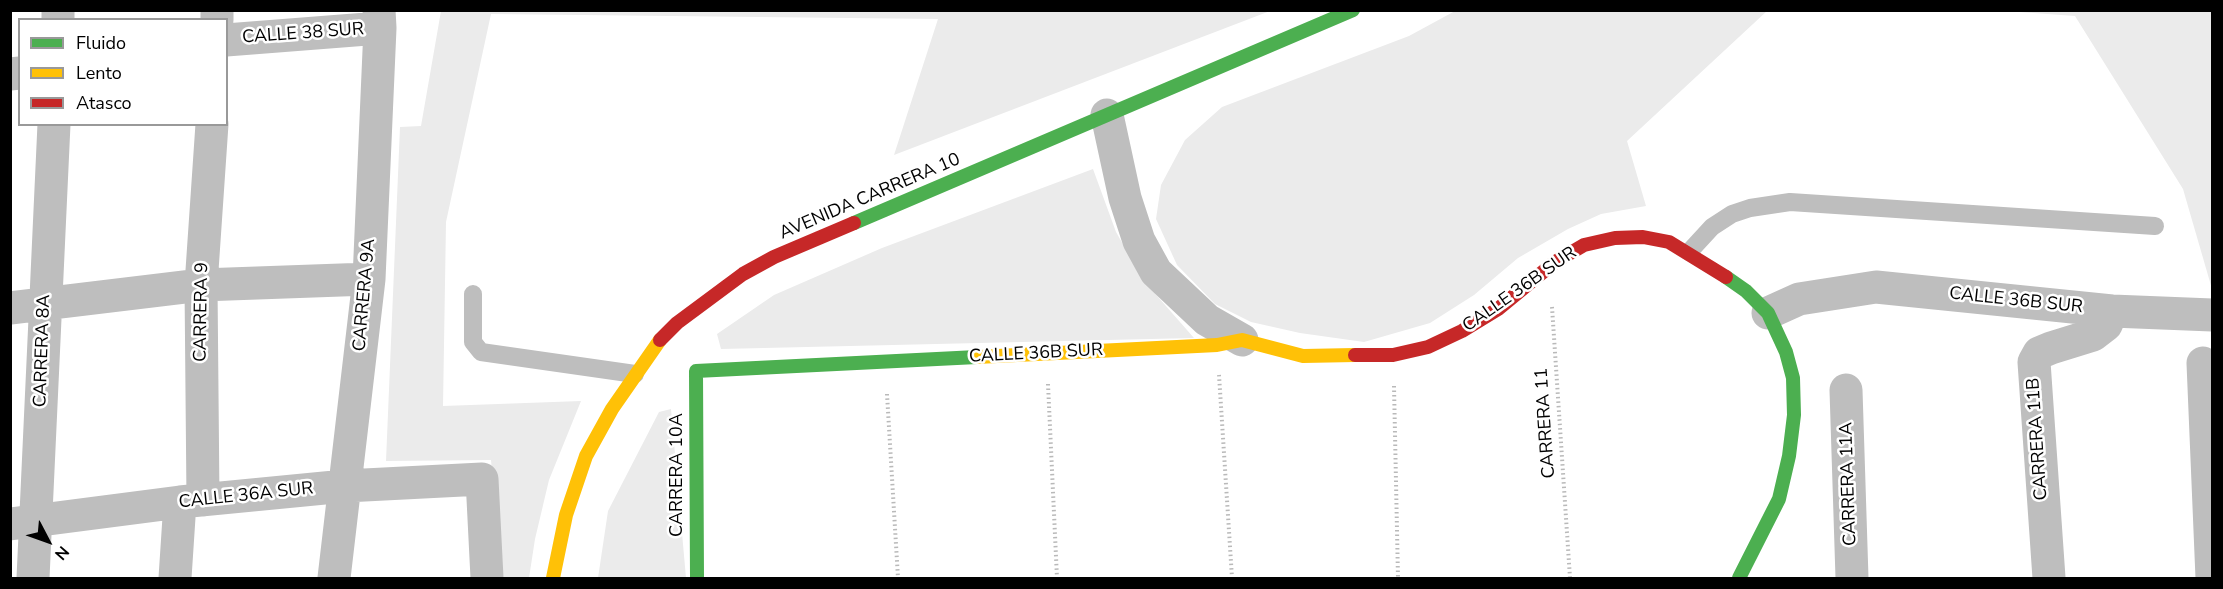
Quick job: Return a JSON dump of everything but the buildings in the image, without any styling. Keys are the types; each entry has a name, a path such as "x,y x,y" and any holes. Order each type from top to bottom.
{"street":[{"name":"AVENIDA CARRERA 10","path":"554,579 566,514 586,456 635,374 651,350 677,323 743,274 774,257 1353,10"},
{"name":"CALLE 38 SUR","path":"228,40 379,19"},
{"name":"CARRERA 9A","path":"334,579 369,279 379,19"},
{"path":"1107,115 1125,198 1139,241 1156,272 1230,342"},
{"name":"CARRERA 8A","path":"33,579 23,523 44,304 54,126"},
{"name":"CARRERA 9","path":"175,579 191,501 201,285 212,126"},
{"name":"CALLE 36B SUR","path":"696,371 885,360 1047,354 1230,342 1304,356 1393,355 1428,347 1462,331 1498,309 1550,266 1584,245 1615,238 1652,238 1669,242 1689,252 1746,291 1768,313 1799,299 1876,287 2112,311 2212,315"},
{"path":"10,308 201,285 369,279"},
{"name":"CARRERA 11B","path":"2049,579 2034,362 2039,353 2093,335 2106,325 2112,311"},
{"path":"1738,579 1779,499 1789,456 1794,415 1793,378 1768,313"},
{"path":"2203,363 2212,579"},
{"name":"CARRERA 10A","path":"696,371 697,579"},
{"name":"CARRERA 11A","path":"1846,390 1852,579"},
{"name":"CALLE 36A SUR","path":"23,523 191,501 345,486 482,479 487,579"}],"lane":[{"path":"1689,252 1712,228 1732,214 1750,208 1790,202 2155,226"},
{"path":"473,294 473,342 480,352 635,374"}],"path":[{"name":"CARRERA 11","path":"1550,266 1570,579"},
{"path":"1230,342 1232,579"},
{"path":"1047,354 1057,579"},
{"path":"1393,355 1398,579"},
{"path":"885,360 898,579"}],"shaded area":[{"path":"441,11 1270,11 894,155 938,19 491,14 446,222 443,406 581,401 549,480 535,539 529,578 501,578 491,460 386,461 400,127 421,126"},
{"path":"1455,11 1767,11 1627,141 1646,206 1601,214 1568,229 1518,258 1474,295 1430,323 1364,342 1300,333 1251,322 1215,304 1177,265 1156,219 1161,185 1185,140 1222,107 1409,36"},
{"path":"2006,11 2212,11 2212,289 2183,189 2075,16"},
{"path":"1093,169 1116,232 1144,281 1194,338 721,349 717,334 774,295 882,248"},
{"path":"671,409 686,578 598,578 608,511 659,412"}],"traffic: fast":[{"path":"854,223 1353,10"},
{"path":"1726,277 1746,291 1768,313 1786,352 1793,378 1794,415 1789,456 1779,499 1739,578"},
{"path":"697,578 696,371 977,357"}],"traffic: slow":[{"path":"553,578 566,515 586,456 612,409 660,340"},
{"path":"977,357 1217,345 1242,340 1303,356 1355,355"}],"traffic: jam":[{"path":"660,340 677,323 743,274 774,257 854,223"},
{"path":"1355,355 1393,355 1428,347 1462,331 1498,309 1555,262 1584,245 1615,238 1643,237 1669,242 1726,277"}]}
